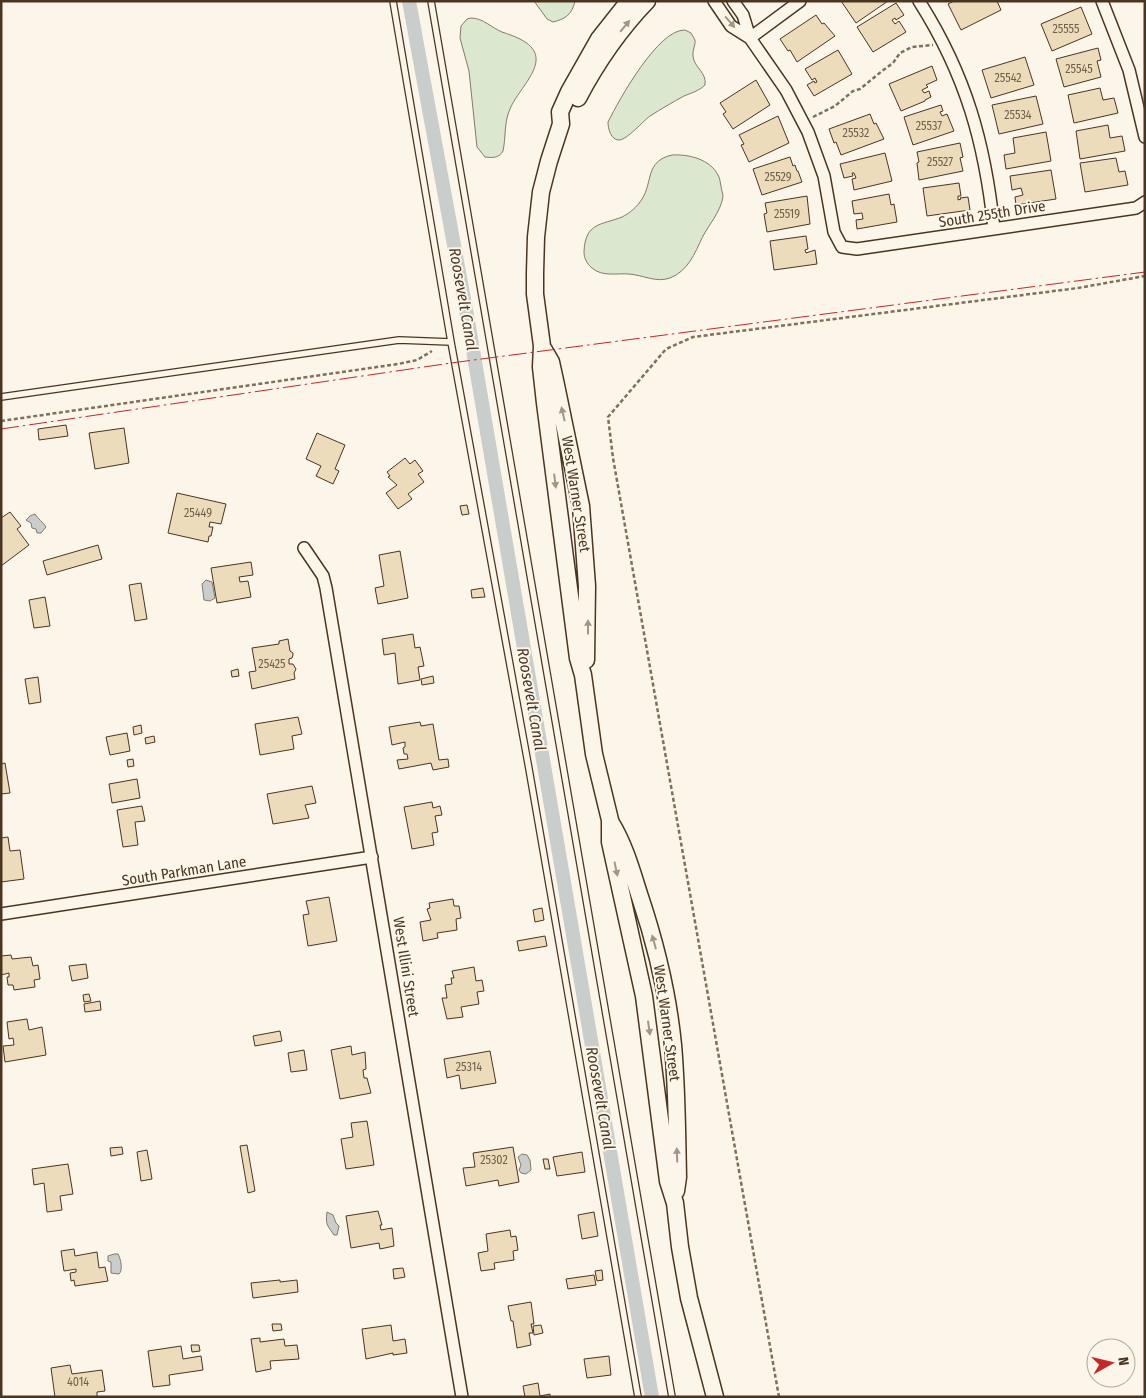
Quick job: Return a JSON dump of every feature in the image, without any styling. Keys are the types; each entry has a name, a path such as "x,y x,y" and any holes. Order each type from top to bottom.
{"street":[{"name":"West Warner Street","path":"629,1 588,57 560,112 561,124 541,192 536,237 535,294 542,346 541,367 545,403 578,658 583,675 594,754 610,820 610,842 644,996 668,1181 675,1203 684,1277 715,1396"},
{"name":"West Warner Street","path":"561,124 570,116 585,85 605,52 647,1"},
{"path":"714,1 731,26 750,38"},
{"path":"733,1 743,15 750,38"},
{"path":"750,38 800,1"},
{"path":"919,1 948,52 971,109 987,172 994,229"},
{"path":"1102,1 1129,70 1145,137"},
{"name":"South 255th Drive","path":"750,38 786,90 808,132 824,176 834,232 842,247 857,249 1136,208 1145,202"},
{"name":"West Warner Street","path":"542,346 551,362 581,506 586,557 588,622 587,653 583,675"},
{"name":"West Illini Street","path":"304,548 316,564 324,580 462,1397"},
{"name":"West Warner Street","path":"610,820 621,839 639,892 665,992 673,1043 675,1079 678,1177 675,1203"},
{"name":"South Parkman Lane","path":"1,914 372,857"}],"lane":[{"path":"393,1 638,1397"},
{"path":"431,1 672,1397"},
{"path":"1,397 399,340 452,342"}],"path":[{"path":"812,118 826,109 835,106 853,91 860,89 893,64 900,53 912,47 934,45"},
{"path":"779,1397 616,478 608,417 666,349 693,338 1078,288 1145,276"},
{"path":"1,421 398,364 416,360 452,342"}],"green space":[{"path":"534,1 575,1 568,15 553,22 547,19"},
{"path":"471,18 487,23 520,39 531,46 535,55 536,63 533,72 508,114 503,151 496,157 485,157 477,147 469,71 460,38 461,26 467,19"},
{"path":"685,30 691,33 695,40 694,60 704,77 705,85 650,116 626,137 616,140 609,131 608,122 640,67 663,41 674,33"},
{"path":"672,155 685,155 710,165 719,176 723,194 719,208 690,261 676,275 660,280 629,274 605,274 596,271 586,261 584,252 585,242 591,230 596,226 622,217 633,210 645,192 657,162"}],"shaded area":[{"path":"35,514 46,527 41,533 37,533 36,529 32,528 31,523 26,520"},
{"path":"206,580 212,582 215,598 210,601 204,600 202,584"},
{"path":"522,1154 527,1155 530,1160 531,1170 526,1174 521,1173 519,1170 521,1165 518,1157"},
{"path":"327,1212 333,1215 339,1226 337,1235 334,1235 328,1225 326,1220"},
{"path":"118,1254 120,1259 121,1268 119,1274 111,1273 111,1262 108,1261 108,1256"}],"building":[{"path":"841,1 888,1 856,23"},
{"path":"954,1 997,1 1001,10 961,30 948,4"},
{"path":"896,3 904,15 896,20 895,18 892,20 895,24 899,21 906,32 873,52 857,27"},
{"path":"1081,7 1092,34 1052,51 1041,24"},
{"path":"816,15 822,24 824,23 835,36 797,62 790,50 788,51 780,39"},
{"path":"1098,48 1101,60 1097,61 1101,77 1064,87 1056,59"},
{"path":"838,50 852,74 814,96 807,85 814,81 815,83 817,82 815,78 812,80 805,69"},
{"path":"1025,57 1034,85 991,98 982,70"},
{"path":"932,66 937,80 926,85 928,87 922,90 924,93 929,91 931,97 901,111 889,84"},
{"path":"756,80 770,105 733,129 723,114 726,112 720,103"},
{"path":"1100,88 1103,100 1114,98 1118,113 1074,123 1068,95"},
{"path":"1036,96 1043,124 999,134 992,105"},
{"path":"941,105 943,111 940,112 942,116 947,114 954,131 913,145 904,117"},
{"path":"870,114 884,139 841,155 829,129"},
{"path":"778,116 789,143 749,162 741,145 744,144 739,135"},
{"path":"1108,125 1110,138 1122,136 1125,151 1080,159 1076,131"},
{"path":"1046,132 1051,161 1006,169 1004,155 1015,153 1013,138"},
{"path":"960,143 963,157 960,158 963,171 919,180 917,152"},
{"path":"885,153 892,181 854,190 852,179 856,178 854,173 852,173 853,176 844,178 840,164"},
{"path":"790,157 802,182 762,195 753,169"},
{"path":"1116,158 1119,172 1125,171 1128,185 1085,192 1080,163"},
{"path":"1051,170 1056,199 1016,205 1015,197 1023,195 1021,188 1012,190 1010,176"},
{"path":"959,183 961,196 958,196 958,200 968,197 970,210 927,216 923,188"},
{"path":"889,194 891,205 894,204 897,222 857,229 856,220 863,219 862,213 854,214 852,201"},
{"path":"807,196 810,224 767,232 764,214 767,213 765,203"},
{"path":"806,236 808,249 805,250 806,253 815,250 817,264 774,270 770,241"},
{"path":"66,425 68,436 39,440 38,429"},
{"path":"124,428 129,463 95,469 89,433"},
{"path":"317,433 345,445 335,469 339,471 333,484 316,476 321,466 306,459"},
{"path":"405,458 410,464 415,460 423,471 418,474 424,482 408,494 412,499 398,509 386,493 397,485 388,477 390,476 387,472"},
{"path":"177,493 226,504 221,524 210,522 209,527 213,527 208,542 168,533"},
{"path":"467,505 469,514 462,515 460,506"},
{"path":"10,512 21,526 17,529 29,545 1,566 1,518"},
{"path":"98,545 102,559 47,575 43,561"},
{"path":"400,551 408,598 378,604 375,588 384,586 379,555"},
{"path":"251,562 253,575 239,577 240,582 248,581 251,597 217,603 211,568"},
{"path":"141,583 147,619 135,621 129,585"},
{"path":"483,588 485,597 472,598 471,590"},
{"path":"45,597 50,626 34,628 29,600"},
{"path":"413,634 415,648 420,647 424,666 418,667 420,680 398,684 395,653 384,655 382,639"},
{"path":"288,639 290,651 293,653 292,658 289,659 289,664 293,664 296,669 294,673 295,679 252,689 249,672 256,671 252,648 279,644 279,641"},
{"path":"238,669 239,676 232,677 231,671"},
{"path":"433,676 434,683 422,685 421,679"},
{"path":"38,677 41,702 29,704 25,679"},
{"path":"298,717 302,734 292,736 294,749 260,755 255,724"},
{"path":"420,722 421,726 433,724 439,760 448,759 449,767 433,770 431,763 399,769 397,760 408,759 407,754 404,754 405,742 392,745 389,727"},
{"path":"141,725 142,733 134,735 133,727"},
{"path":"127,733 130,751 110,755 106,737"},
{"path":"154,736 155,742 146,744 145,738"},
{"path":"133,759 134,766 128,767 127,760"},
{"path":"5,763 10,793 1,794 1,764"},
{"path":"137,779 140,798 112,803 109,784"},
{"path":"312,786 316,803 305,805 309,818 273,824 267,794"},
{"path":"432,802 433,808 440,806 442,815 435,816 438,832 432,833 434,845 412,849 404,807"},
{"path":"142,806 145,821 135,822 138,845 123,847 117,810"},
{"path":"8,837 10,851 20,850 24,879 1,882 1,838"},
{"path":"329,897 337,941 308,946 303,915 309,914 306,901"},
{"path":"453,899 454,906 459,906 461,918 456,919 457,930 437,933 438,938 423,941 420,922 431,920 427,909 430,908 429,903"},
{"path":"542,908 544,920 535,922 533,910"},
{"path":"545,936 547,946 519,951 517,941"},
{"path":"11,955 12,959 31,957 33,966 38,965 40,979 34,980 35,987 14,990 13,985 8,985 7,977 9,977 9,973 1,975 1,956"},
{"path":"86,964 88,978 72,981 69,966"},
{"path":"474,967 476,981 482,980 484,991 477,992 479,1004 461,1007 463,1017 447,1019 442,998 447,998 445,985 452,984 451,978 454,978 452,971"},
{"path":"89,994 91,1001 84,1002 83,995"},
{"path":"100,1001 101,1010 85,1012 84,1004"},
{"path":"27,1019 29,1030 42,1027 46,1055 5,1062 3,1046 14,1045 13,1038 9,1039 7,1022"},
{"path":"280,1031 282,1041 255,1046 253,1036"},
{"path":"351,1046 352,1055 365,1052 366,1069 363,1070 364,1078 367,1078 371,1093 340,1099 331,1050"},
{"path":"304,1050 307,1070 291,1072 288,1053"},
{"path":"490,1051 496,1083 461,1089 459,1075 447,1078 444,1059"},
{"path":"367,1121 374,1165 346,1169 341,1139 353,1137 351,1123"},
{"path":"247,1145 255,1191 248,1193 240,1146"},
{"path":"122,1147 123,1154 111,1156 110,1148"},
{"path":"513,1147 519,1182 499,1186 498,1180 466,1186 463,1168 475,1167 473,1153"},
{"path":"147,1150 152,1179 141,1181 137,1152"},
{"path":"582,1152 585,1172 557,1176 553,1157"},
{"path":"543,1159 548,1159 550,1169 545,1169"},
{"path":"68,1164 73,1194 60,1196 62,1210 47,1212 44,1183 34,1185 32,1169"},
{"path":"378,1211 382,1225 380,1225 381,1230 392,1228 394,1246 380,1249 379,1243 351,1248 346,1216"},
{"path":"594,1212 598,1236 582,1239 578,1215"},
{"path":"510,1230 511,1237 516,1236 518,1250 513,1251 514,1260 494,1263 495,1269 481,1271 478,1253 488,1251 486,1234"},
{"path":"74,1249 75,1256 97,1252 99,1268 105,1267 108,1281 75,1286 74,1280 71,1281 70,1273 76,1272 76,1269 64,1271 61,1251"},
{"path":"403,1268 405,1277 394,1279 393,1269"},
{"path":"602,1270 603,1280 597,1281 595,1271"},
{"path":"594,1275 596,1285 568,1289 566,1279"},
{"path":"280,1280 280,1282 297,1280 298,1292 253,1298 251,1283"},
{"path":"531,1302 534,1324 531,1324 533,1333 529,1333 531,1345 517,1348 513,1321 511,1321 508,1306"},
{"path":"272,1324 281,1324 282,1330 273,1331"},
{"path":"391,1325 393,1341 405,1339 407,1353 393,1355 393,1353 366,1359 362,1329"},
{"path":"541,1325 543,1333 534,1335 533,1326"},
{"path":"260,1338 260,1342 284,1339 285,1346 297,1345 299,1359 270,1361 271,1369 256,1372 251,1339"},
{"path":"191,1345 199,1345 200,1351 192,1352"},
{"path":"181,1346 183,1359 201,1356 203,1370 169,1375 170,1385 153,1387 148,1351"},
{"path":"609,1356 611,1375 587,1378 584,1359"},
{"path":"70,1365 72,1374 102,1370 105,1391 97,1392 97,1397 55,1397 51,1368"},
{"path":"538,1383 540,1396 550,1394 550,1397 525,1397 523,1386"}],"waterway":[{"name":"Roosevelt Canal","path":"409,1 468,321 652,1397"}],"power":[{"path":"1,429 451,363 1145,272"}]}
